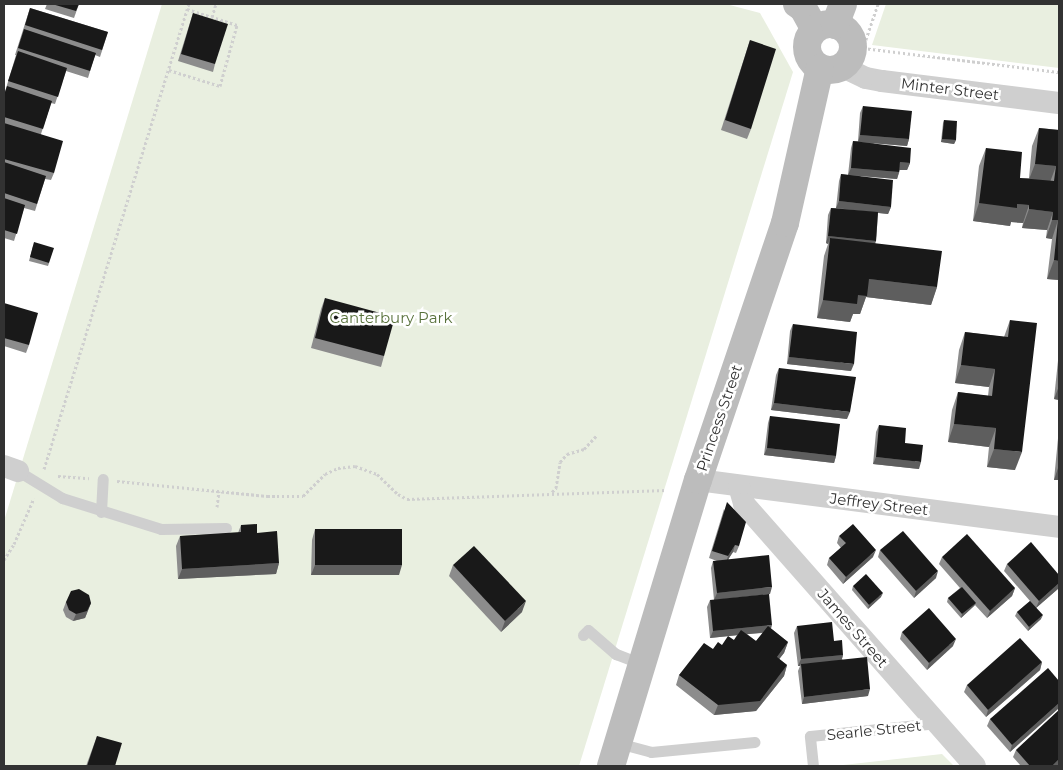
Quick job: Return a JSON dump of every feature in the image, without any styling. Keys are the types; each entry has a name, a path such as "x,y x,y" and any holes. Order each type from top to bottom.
{"street":[{"path":"797,4 831,19 850,34 854,47 852,55 832,68 809,57 807,49 831,19"},
{"name":"Minter Street","path":"832,68 882,81 1059,103"},
{"name":"Princess Street","path":"615,755 698,480 785,223 832,68"},
{"name":"Jeffrey Street","path":"698,480 1059,527"},
{"name":"James Street","path":"739,486 744,504 975,766"}],"lane":[{"path":"11,469 41,479 62,498 161,529 226,528"},
{"path":"102,512 103,479"},
{"path":"583,635 588,630 616,654 642,664"},
{"name":"Searle Street","path":"813,766 810,736 937,723"},
{"path":"615,755 755,742"}],"path":[{"path":"4,560 24,522 41,479 189,4"},
{"path":"212,17 216,4"},
{"path":"878,4 863,48 1059,72"},
{"path":"169,70 220,86 237,25 187,10"},
{"path":"549,494 556,488 558,469 567,454 584,449 597,435"},
{"path":"41,479 103,479 267,496 303,496 325,474 338,468 355,466 377,474 398,494 407,499 666,490"},
{"path":"217,507 219,491"}],"green space":[{"name":"Canterbury Park","path":"162,4 726,4 760,13 793,72 579,766 4,766 4,521"},
{"path":"886,4 1059,4 1059,68 872,45"},
{"path":"942,754 954,766 834,766"}],"building":[{"path":"52,4 79,4 76,11"},
{"path":"30,8 108,32 102,50 25,25"},
{"path":"193,13 228,24 215,64 181,54"},
{"path":"24,29 96,53 90,71 18,48"},
{"path":"750,40 776,49 751,129 725,120"},
{"path":"18,51 67,68 58,97 8,81"},
{"path":"7,86 52,101 43,129 4,117 4,95"},
{"path":"863,106 912,111 909,139 860,135"},
{"path":"944,120 957,121 956,140 942,139"},
{"path":"4,123 63,141 54,173 4,159"},
{"path":"1039,128 1059,130 1059,261 1054,260 1058,220 1052,220 1053,212 1029,209 1029,205 1017,204 1017,208 979,203 986,148 1022,152 1020,178 1054,181 1056,166 1035,164"},
{"path":"853,141 911,148 910,163 900,162 899,172 851,168"},
{"path":"4,162 46,176 37,204 4,193"},
{"path":"841,174 893,180 891,207 839,201"},
{"path":"4,198 25,205 17,234 4,230"},
{"path":"831,208 878,212 876,241 828,236"},
{"path":"830,238 942,251 937,287 869,279 867,296 858,295 857,304 823,300"},
{"path":"34,242 54,248 49,263 30,257"},
{"path":"325,298 395,317 384,356 315,338"},
{"path":"4,303 38,313 29,345 4,338"},
{"path":"1010,320 1037,323 1022,452 994,449 996,428 954,424 958,392 992,396 995,369 961,365 965,332 1008,337"},
{"path":"793,324 857,332 854,364 789,357"},
{"path":"779,368 856,377 850,412 774,403"},
{"path":"770,416 840,424 836,456 767,448"},
{"path":"879,425 906,428 905,443 923,445 921,462 876,457"},
{"path":"727,502 746,522 739,546 735,545 728,556 712,551"},
{"path":"257,524 257,533 277,531 279,563 182,569 180,536 241,532 241,525"},
{"path":"853,524 876,550 846,577 829,558 846,543 839,536"},
{"path":"315,529 402,529 402,565 315,565"},
{"path":"903,531 938,571 916,591 880,550"},
{"path":"967,534 1015,588 990,611 942,557"},
{"path":"1031,542 1059,575 1059,583 1039,601 1007,564"},
{"path":"474,546 526,601 505,621 453,565"},
{"path":"769,555 772,587 717,593 713,561"},
{"path":"866,574 883,593 869,605 853,586"},
{"path":"962,587 976,603 962,614 948,598"},
{"path":"79,589 89,595 91,603 87,611 76,614 69,610 66,602 71,591"},
{"path":"769,594 772,625 713,631 710,600"},
{"path":"1030,601 1043,615 1029,627 1017,612"},
{"path":"929,608 956,639 929,663 902,632"},
{"path":"832,622 834,641 842,640 843,655 801,659 797,626"},
{"path":"768,626 788,642 777,657 787,665 760,701 718,705 679,675 704,643 713,649 718,642 722,645 728,636 734,640 741,630 756,641"},
{"path":"1020,638 1042,662 988,710 967,685"},
{"path":"867,657 870,689 804,697 801,664"},
{"path":"1048,668 1059,681 1059,703 1012,745 990,719"},
{"path":"1059,710 1059,759 1052,766 1030,766 1016,750"},
{"path":"97,736 122,743 115,766 87,766"}]}
